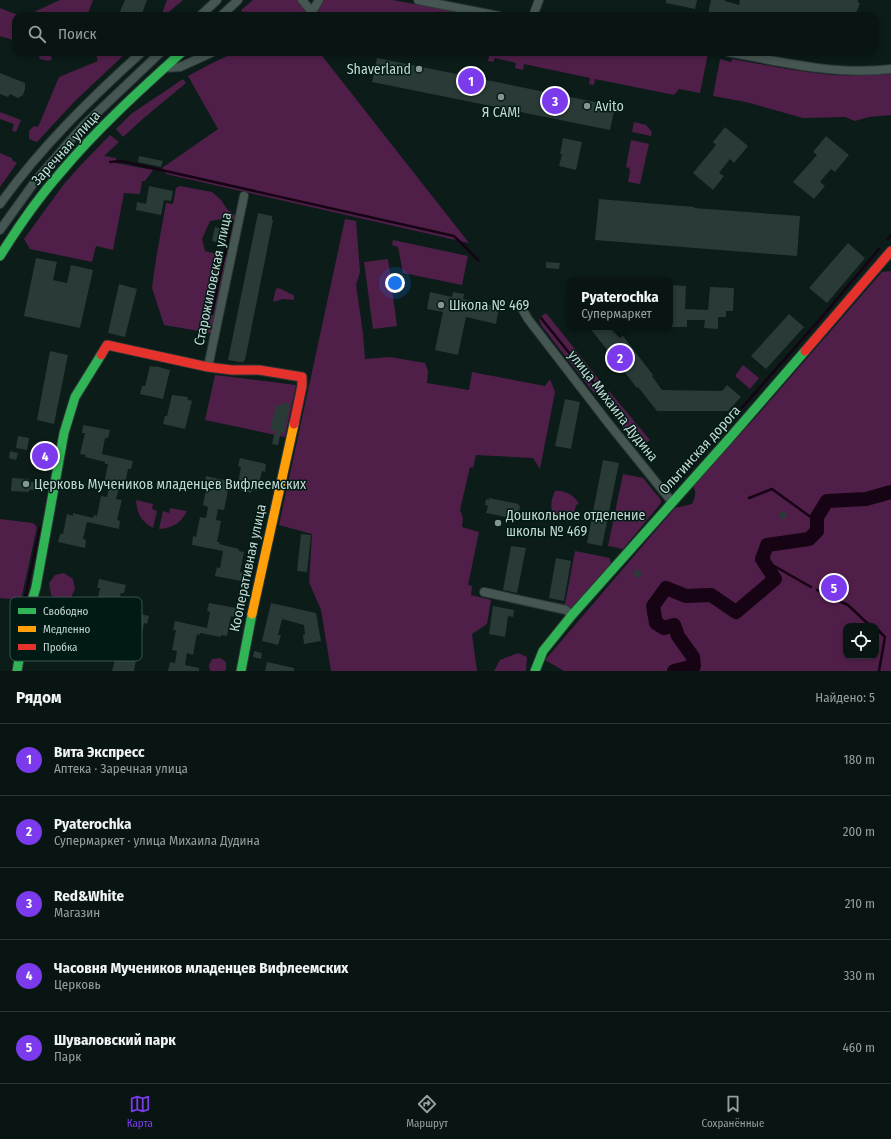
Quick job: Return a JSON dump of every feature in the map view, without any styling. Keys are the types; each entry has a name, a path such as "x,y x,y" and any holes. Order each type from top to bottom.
{"street":[{"path":"204,12 217,0"},
{"path":"225,12 238,0"},
{"path":"302,0 311,12"},
{"path":"313,12 319,0"},
{"path":"418,0 479,12"},
{"path":"534,12 539,0"},
{"path":"0,204 32,162 73,117 138,56"},
{"name":"Заречная улица","path":"0,230 36,180 82,127 157,56"},
{"name":"Заречная улица","path":"0,256 31,210 71,160 178,56"},
{"path":"164,68 180,68 206,56"},
{"path":"750,56 795,64 865,72 891,69"},
{"name":"Старожиловская улица","path":"208,367 244,196"},
{"name":"Ольгинская дорога","path":"535,671 543,651 572,615 727,441 891,251"},
{"name":"улица Михаила Дудина","path":"521,307 528,319 591,401 672,502"},
{"path":"33,597 64,433 75,396 107,345 208,367"},
{"name":"Кооперативная улица","path":"208,367 232,370 259,370 302,377 302,386 272,520 241,671"},
{"path":"484,592 566,610 572,615"},
{"path":"17,671 19,661"}],"shaded area":[{"path":"60,0 93,0 88,12 34,12"},
{"path":"167,0 183,0 169,12 162,12"},
{"path":"253,0 298,0 308,12 242,12 241,10"},
{"path":"325,0 392,0 454,11 316,12 321,3"},
{"path":"0,8 12,13 12,40 0,36"},
{"path":"39,56 51,56 52,59 48,61 40,59"},
{"path":"96,56 123,56 75,101 37,142 29,139 29,131 34,126 38,127 59,77 98,61"},
{"path":"227,56 322,56 469,243 166,174 162,168 218,129 188,76"},
{"path":"489,56 707,56 700,93 679,89 674,95 595,79 594,85 589,84 590,78 524,64 523,70 515,68 516,63 495,58 493,62 488,61"},
{"path":"720,59 731,62 732,59 820,74 891,74 891,115 869,117 855,121 845,117 803,118 746,102 713,96"},
{"path":"183,79 186,83 123,137 116,129 131,114"},
{"path":"0,112 21,120 16,132 12,131 14,124 0,119"},
{"path":"634,122 646,125 652,132 651,136 632,132"},
{"path":"110,135 119,142 104,156 116,158 116,163 153,170 145,181 142,181 140,194 124,193 113,250 96,246 92,262 30,249 24,239 64,184"},
{"path":"631,140 649,144 640,184 628,182 630,170 626,167"},
{"path":"0,153 12,158 12,160 17,163 0,187"},
{"path":"180,186 212,192 221,200 227,209 236,216 234,221 222,219 210,221 202,239 205,251 227,257 211,333 164,325 152,288 166,203 173,204 176,188"},
{"path":"345,219 356,221 360,272 356,285 365,359 390,357 425,363 428,371 427,383 469,390 472,372 545,386 550,379 555,392 540,469 533,458 476,455 473,468 470,467 460,510 463,518 462,527 479,532 468,585 472,586 471,595 491,600 487,624 472,634 477,671 331,671 321,610 309,582 312,534 279,525"},
{"path":"393,240 468,256 462,285 403,273 398,247 392,245"},
{"path":"388,259 397,326 373,329 364,262"},
{"path":"891,271 891,671 564,671 545,660 675,508 692,504 695,495 693,486 755,418 882,272"},
{"path":"277,288 294,295 294,300 283,299 273,302"},
{"path":"546,313 605,387 598,393 594,393 541,325 539,318"},
{"path":"743,365 759,378 750,389 735,376"},
{"path":"215,375 296,385 285,437 205,420"},
{"path":"609,391 650,440 641,447 638,447 613,415 614,406 606,396"},
{"path":"623,474 643,478 661,500 661,503 623,549 608,546"},
{"path":"555,491 562,491 569,494 575,498 579,504 576,505 573,518 569,521 558,518 552,512 551,507"},
{"path":"136,500 153,504 152,509 157,511 153,528 145,523 140,517"},
{"path":"170,508 187,511 182,519 176,524 159,529 163,511 169,513"},
{"path":"0,519 33,523 37,527 22,597 10,597 10,599 0,598"},
{"path":"575,551 610,558 611,565 572,608 548,604 548,601 565,604"},
{"path":"64,573 73,579 75,589 71,597 54,597 51,595 49,583 55,575"},
{"path":"518,653 527,657 526,671 494,671 500,660"},
{"path":"220,658 226,662 225,671 210,671 209,665 212,659"}],"building":[{"path":"125,0 147,0 142,12 120,12"},
{"path":"666,0 697,0 695,9 666,3"},
{"path":"711,0 725,0 739,5 740,0 858,0 858,3 860,3 857,12 708,12"},
{"path":"377,58 615,106 610,130 372,82"},
{"path":"0,73 25,83 23,95 18,98 10,94 8,97 0,94"},
{"path":"725,127 748,146 734,163 730,159 719,173 724,176 713,190 693,173 716,145 713,142"},
{"path":"826,136 849,155 835,172 831,169 820,182 825,186 814,199 793,182 817,155 813,152"},
{"path":"563,138 582,142 576,170 559,166 562,154 560,154"},
{"path":"139,156 163,161 161,167 138,162"},
{"path":"149,186 173,191 171,201 164,200 161,215 136,210 137,202 146,204"},
{"path":"599,199 800,216 797,256 595,240"},
{"path":"258,213 272,216 273,220 245,360 240,362 228,360"},
{"path":"215,227 222,229 221,232 224,233 221,243 212,241"},
{"path":"848,243 865,258 827,303 809,288"},
{"path":"36,258 57,262 53,280 67,283 71,265 93,270 80,328 24,316"},
{"path":"546,262 560,263 559,269 546,268"},
{"path":"119,284 137,289 125,337 108,333"},
{"path":"673,285 686,286 685,309 708,310 710,287 734,288 733,311 726,311 726,317 718,317 718,329 704,328 705,320 687,320 687,327 673,327"},
{"path":"430,292 452,297 453,292 464,294 463,299 499,307 496,324 466,317 458,355 435,350 443,312 427,309"},
{"path":"789,314 804,327 766,369 751,356"},
{"path":"591,330 618,330 653,375 652,376 662,390 722,391 727,385 741,397 728,411 657,411 638,387 637,388"},
{"path":"50,351 68,355 54,424 37,420"},
{"path":"150,366 170,370 163,399 140,394 142,386 145,386"},
{"path":"172,395 188,397 187,399 192,401 185,429 163,424 165,416 167,416"},
{"path":"565,399 580,402 571,449 555,446"},
{"path":"283,402 290,404 284,433 281,432 278,445 272,444 275,431 270,430 276,405 282,406"},
{"path":"83,425 110,430 108,438 105,438 102,454 133,461 131,469 128,469 124,489 119,488 116,499 122,500 117,520 120,521 119,529 87,522 83,539 86,540 85,548 58,542 60,534 63,534 67,514 73,516 73,513 93,518 94,515 97,516 101,496 107,497 109,486 104,484 108,464 80,454 85,433 82,433"},
{"path":"18,436 29,438 27,450 16,448"},
{"path":"43,445 53,447 50,462 37,460 39,451 42,452"},
{"path":"10,451 18,453 16,460 9,458"},
{"path":"240,458 266,464 265,472 262,471 257,491 252,490 251,493 231,488 231,490 228,490 224,510 218,509 216,520 221,521 217,542 244,552 240,572 243,573 241,581 215,576 217,567 220,568 223,551 192,545 193,536 196,537 200,517 206,518 208,507 203,505 207,485 204,485 206,476 238,483 241,467 238,466"},
{"path":"603,460 619,463 602,546 587,543"},
{"name":"Церковь Мучеников младенцев Вифлеемских","path":"12,478 29,479 29,482 40,482 40,490 29,490 29,492 11,491"},
{"path":"489,498 519,504 519,512 517,511 516,519 486,513 488,506 485,505 486,499 489,500"},
{"path":"783,511 786,512 786,518 783,519 780,518 779,515 780,512"},
{"path":"301,534 311,535 307,572 297,571"},
{"path":"511,546 526,548 517,593 503,590"},
{"path":"556,558 571,561 564,601 549,598"},
{"path":"637,569 642,573 639,578 633,575"},
{"path":"99,579 126,585 124,593 121,593 120,597 98,597 100,588 97,588"},
{"path":"209,603 236,608 234,617 231,616 227,636 221,635 221,637 200,633 200,635 197,634 193,655 187,653 185,665 199,668 199,671 168,671 170,662 175,663 177,651 172,650 176,630 173,630 175,621 207,628 210,612 207,611"},
{"path":"271,603 316,613 321,641 304,644 304,625 282,619 278,635 281,635 278,645 262,641"},
{"path":"493,606 514,610 513,617 508,616 505,637 489,634"},
{"path":"142,614 149,616 147,624 144,623 142,633"},
{"path":"254,651 262,653 261,659 253,657"},
{"path":"114,661 136,661 134,671 112,671"},
{"path":"267,662 294,668 294,671 265,671"}],"waterway":[{"path":"110,162 121,161 454,236 478,260"},
{"path":"212,314 232,220"},
{"path":"888,239 891,235"},
{"path":"724,428 822,317 879,249"},
{"path":"541,318 595,385"},
{"path":"673,487 715,439"},
{"path":"749,498 772,489 812,518 817,517"},
{"path":"674,671 694,666 693,657 678,636 674,625 664,628 656,623 653,606 666,588 686,596 711,595 736,612 775,579 762,559 767,545 809,539 817,531 817,517 827,501 866,499 891,492"},
{"path":"25,597 40,528"},
{"path":"762,559 811,587"},
{"path":"817,590 848,605 868,623"},
{"path":"879,631 885,637 879,671"}],"traffic: fast":[{"path":"0,256 36,202 89,140 178,56"},
{"path":"535,671 543,651 572,615 805,351"},
{"path":"33,597 64,433 75,397 101,355"},
{"path":"241,671 252,614"},
{"path":"17,671 19,661"}],"traffic: slow":[{"path":"252,614 294,424"}],"traffic: jam":[{"path":"805,351 891,251"},
{"path":"101,355 107,345 208,367 232,370 259,370 302,377 302,386 294,424"}],"place":[{"name":"Shaverland","path":"419,69"},
{"name":"Вита Экспресс","path":"471,81"},
{"name":"Я САМ!","path":"501,97"},
{"name":"Red&White","path":"555,101"},
{"name":"Avito","path":"587,106"},
{"name":"Школа № 469","path":"441,305"},
{"name":"Pyaterochka","path":"620,358"},
{"name":"Часовня Мучеников младенцев Вифлеемских","path":"45,456"},
{"name":"Церковь Мучеников младенцев Вифлеемских","path":"26,484"},
{"name":"Дошкольное отделение школы № 469","path":"498,523"},
{"name":"Шуваловский парк","path":"834,588"}]}
